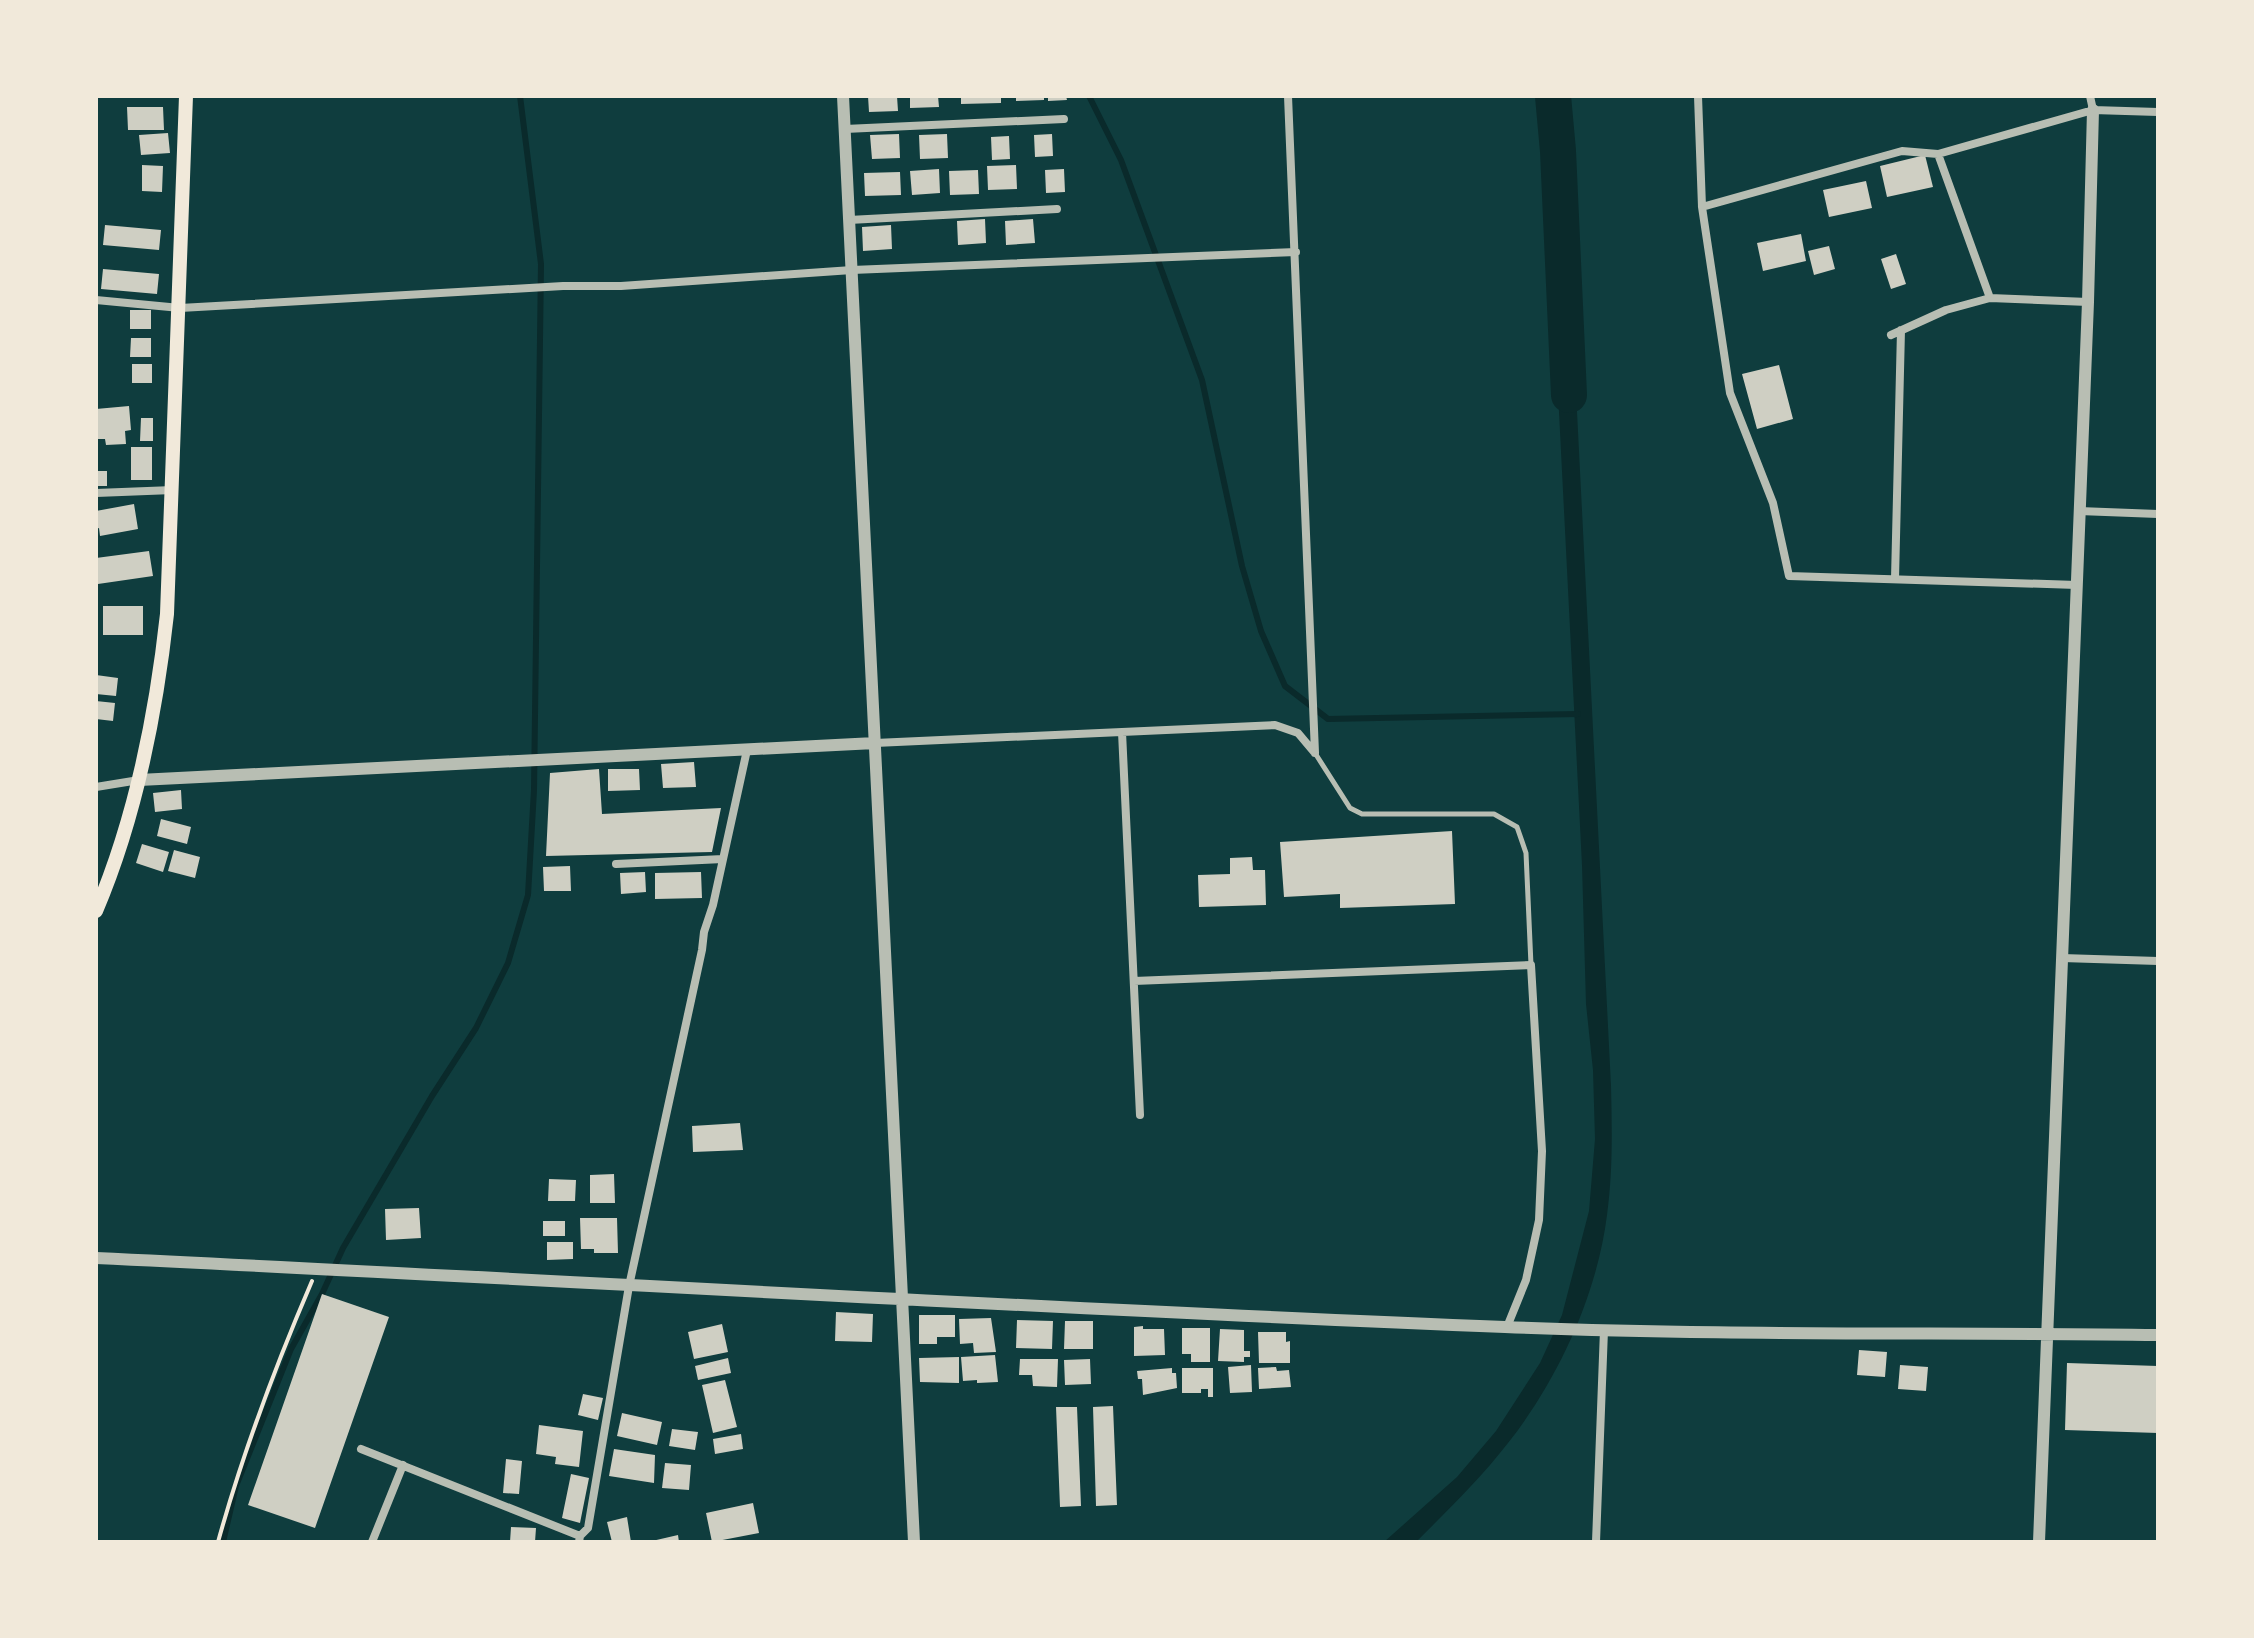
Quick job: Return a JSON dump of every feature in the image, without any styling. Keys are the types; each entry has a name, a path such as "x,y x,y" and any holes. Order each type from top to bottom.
{"main road":[{"path":"96,911 139,780 161,668 167,614 186,96"}],"street":[{"path":"843,96 914,1542"},
{"path":"1288,96 1315,753"},
{"path":"1698,96 1702,207 1730,393 1773,503 1789,576 2077,585"},
{"path":"2039,1542 2088,302 2093,110 2090,96"},
{"path":"1702,207 1902,151 1938,154 2093,110 2158,112"},
{"path":"845,129 1064,119"},
{"path":"1938,154 1990,298"},
{"path":"849,220 1057,209"},
{"path":"96,300 180,308 563,286 621,286 852,270 1296,252"},
{"path":"1891,335 1946,310 1990,298 2088,302"},
{"path":"1895,579 1901,330"},
{"path":"96,493 173,490"},
{"path":"2079,511 2158,514"},
{"path":"96,787 139,780 1275,725 1298,733 1315,753"},
{"path":"1122,732 1140,1115"},
{"path":"361,1449 580,1539 588,1528 629,1286 704,932 713,905 747,750"},
{"path":"616,864 723,859"},
{"path":"2062,958 2158,961"},
{"path":"1134,981 1531,965 1542,1151 1539,1220 1526,1280 1507,1327"},
{"path":"96,1258 902,1300 1530,1328 2158,1335"},
{"path":"1596,1542 1604,1330"},
{"path":"372,1542 403,1465"}],"lane":[{"path":"1315,753 1350,808 1362,814 1494,814 1517,827 1526,853 1531,965"}],"path":[{"path":"218,1542 242,1459 278,1361 318,1268"}],"water":[{"path":"1555,333 1574,352 1611,1086 1612,1134 1607,1215 1602,1245 1584,1306 1559,1364 1526,1418 1464,1494 1416,1542 1384,1542 1457,1477 1496,1431 1540,1363 1562,1315 1589,1211 1595,1139 1593,1070 1586,1004 1582,865"}],"building":[{"path":"868,96 897,96 898,111 869,112"},
{"path":"910,96 938,96 939,107 910,108"},
{"path":"961,96 1001,96 1001,103 961,104"},
{"path":"1016,96 1044,96 1044,100 1016,101"},
{"path":"1048,96 1066,96 1067,100 1048,101"},
{"path":"127,107 163,107 164,130 128,130"},
{"path":"168,133 170,153 141,155 139,135"},
{"path":"899,134 900,158 872,159 870,135"},
{"path":"947,134 948,158 920,159 919,135"},
{"path":"1052,134 1053,156 1035,157 1034,135"},
{"path":"1009,136 1010,159 992,160 991,137"},
{"path":"1925,155 1933,187 1887,197 1880,166"},
{"path":"142,165 163,166 162,192 142,191"},
{"path":"1016,165 1017,189 988,190 987,166"},
{"path":"939,169 940,193 912,195 910,171"},
{"path":"1064,169 1065,192 1046,193 1045,170"},
{"path":"978,170 979,194 950,195 949,171"},
{"path":"900,172 901,195 865,196 864,173"},
{"path":"1866,181 1872,208 1829,217 1823,190"},
{"path":"985,219 986,243 958,245 957,221"},
{"path":"1033,219 1035,243 1006,245 1005,221"},
{"path":"105,225 161,230 159,250 103,245"},
{"path":"891,225 892,249 863,251 862,227"},
{"path":"1801,234 1806,261 1763,271 1757,243"},
{"path":"1829,246 1835,269 1814,275 1808,251"},
{"path":"1896,254 1906,284 1891,289 1881,259"},
{"path":"103,269 159,274 157,294 101,289"},
{"path":"130,310 151,310 151,329 130,329"},
{"path":"131,338 151,338 151,357 130,357"},
{"path":"132,364 152,364 152,383 132,383"},
{"path":"1779,365 1793,419 1757,429 1742,374"},
{"path":"129,406 131,430 125,431 126,444 106,445 105,439 96,439 96,409"},
{"path":"141,418 153,418 153,441 140,441"},
{"path":"131,447 152,447 152,480 131,480"},
{"path":"96,471 107,471 107,486 96,486"},
{"path":"134,504 138,529 100,536 99,528 96,529 96,511"},
{"path":"149,551 153,576 98,584 96,558"},
{"path":"103,606 143,606 143,635 103,635"},
{"path":"96,675 118,678 116,696 96,694"},
{"path":"96,701 115,703 113,721 96,719"},
{"path":"694,762 696,787 663,788 661,764"},
{"path":"599,769 602,814 721,808 712,852 546,856 550,773"},
{"path":"608,769 639,769 640,790 608,791"},
{"path":"181,790 182,809 155,812 153,793"},
{"path":"161,819 191,827 187,844 157,836"},
{"path":"1452,831 1455,904 1340,908 1340,894 1284,897 1280,842"},
{"path":"142,844 169,852 163,872 136,863"},
{"path":"174,850 200,857 195,878 168,871"},
{"path":"1252,857 1253,870 1265,870 1266,905 1199,907 1198,875 1230,874 1230,858"},
{"path":"570,866 571,891 544,891 543,867"},
{"path":"645,872 646,892 621,894 620,873"},
{"path":"701,872 702,898 655,899 655,873"},
{"path":"740,1123 743,1150 693,1152 692,1126"},
{"path":"614,1174 615,1203 590,1203 590,1175"},
{"path":"549,1179 576,1180 575,1201 548,1201"},
{"path":"419,1208 421,1238 386,1240 385,1209"},
{"path":"580,1218 617,1218 618,1253 594,1253 594,1249 581,1249"},
{"path":"543,1221 565,1221 565,1236 543,1236"},
{"path":"547,1242 573,1242 573,1259 547,1260"},
{"path":"322,1294 389,1317 315,1528 248,1505"},
{"path":"836,1312 873,1314 872,1342 835,1341"},
{"path":"919,1315 955,1315 955,1337 937,1337 937,1344 919,1344"},
{"path":"991,1318 996,1352 974,1353 973,1343 960,1344 959,1319"},
{"path":"1017,1320 1053,1321 1052,1349 1016,1348"},
{"path":"1065,1321 1093,1321 1093,1349 1064,1349"},
{"path":"722,1324 728,1352 694,1359 688,1332"},
{"path":"1143,1326 1143,1329 1164,1329 1165,1355 1134,1356 1134,1327"},
{"path":"1182,1328 1210,1328 1210,1362 1191,1362 1191,1354 1182,1354"},
{"path":"1220,1329 1244,1330 1244,1351 1250,1351 1250,1357 1244,1357 1244,1362 1218,1361"},
{"path":"1258,1332 1286,1332 1286,1342 1290,1341 1290,1363 1259,1363"},
{"path":"1859,1350 1887,1352 1885,1377 1857,1375"},
{"path":"995,1355 998,1382 963,1381 961,1357"},
{"path":"959,1357 959,1383 920,1382 919,1358"},
{"path":"728,1358 731,1373 698,1380 695,1366"},
{"path":"1020,1359 1058,1359 1057,1387 1033,1386 1032,1375 1019,1375"},
{"path":"1090,1359 1091,1384 1065,1385 1064,1360"},
{"path":"2067,1363 2158,1366 2158,1433 2065,1430"},
{"path":"1251,1365 1252,1392 1230,1393 1228,1367"},
{"path":"1900,1365 1928,1367 1926,1391 1898,1389"},
{"path":"1276,1367 1277,1371 1289,1370 1291,1387 1259,1389 1258,1368"},
{"path":"1172,1368 1172,1373 1176,1373 1177,1388 1143,1395 1142,1379 1138,1379 1137,1371"},
{"path":"1182,1368 1213,1368 1213,1397 1208,1397 1208,1389 1201,1389 1201,1393 1182,1393"},
{"path":"725,1380 737,1427 713,1433 702,1385"},
{"path":"583,1394 603,1398 598,1420 578,1415"},
{"path":"1113,1406 1117,1505 1096,1506 1093,1407"},
{"path":"1056,1407 1077,1407 1081,1506 1060,1507"},
{"path":"622,1413 662,1422 657,1445 617,1436"},
{"path":"539,1425 583,1431 579,1467 555,1464 556,1457 536,1454"},
{"path":"672,1429 698,1432 695,1450 669,1446"},
{"path":"741,1434 743,1449 715,1454 713,1439"},
{"path":"614,1449 655,1455 654,1483 609,1476"},
{"path":"506,1459 522,1461 519,1494 503,1493"},
{"path":"665,1463 691,1465 689,1490 662,1488"},
{"path":"571,1474 589,1478 580,1523 562,1518"},
{"path":"753,1503 759,1533 712,1542 706,1513"},
{"path":"627,1517 631,1542 612,1542 607,1522"},
{"path":"511,1527 536,1528 535,1542 510,1542"},
{"path":"678,1535 679,1542 652,1542 652,1541"}],"waterway":[{"path":"223,1542 236,1486 291,1349 343,1248 432,1096 476,1028 508,963 528,895 534,790 541,264 520,96"},
{"path":"1089,96 1121,160 1202,380 1242,566 1261,631 1285,686 1328,719 1578,714"},
{"path":"1553,96 1569,395"}]}
